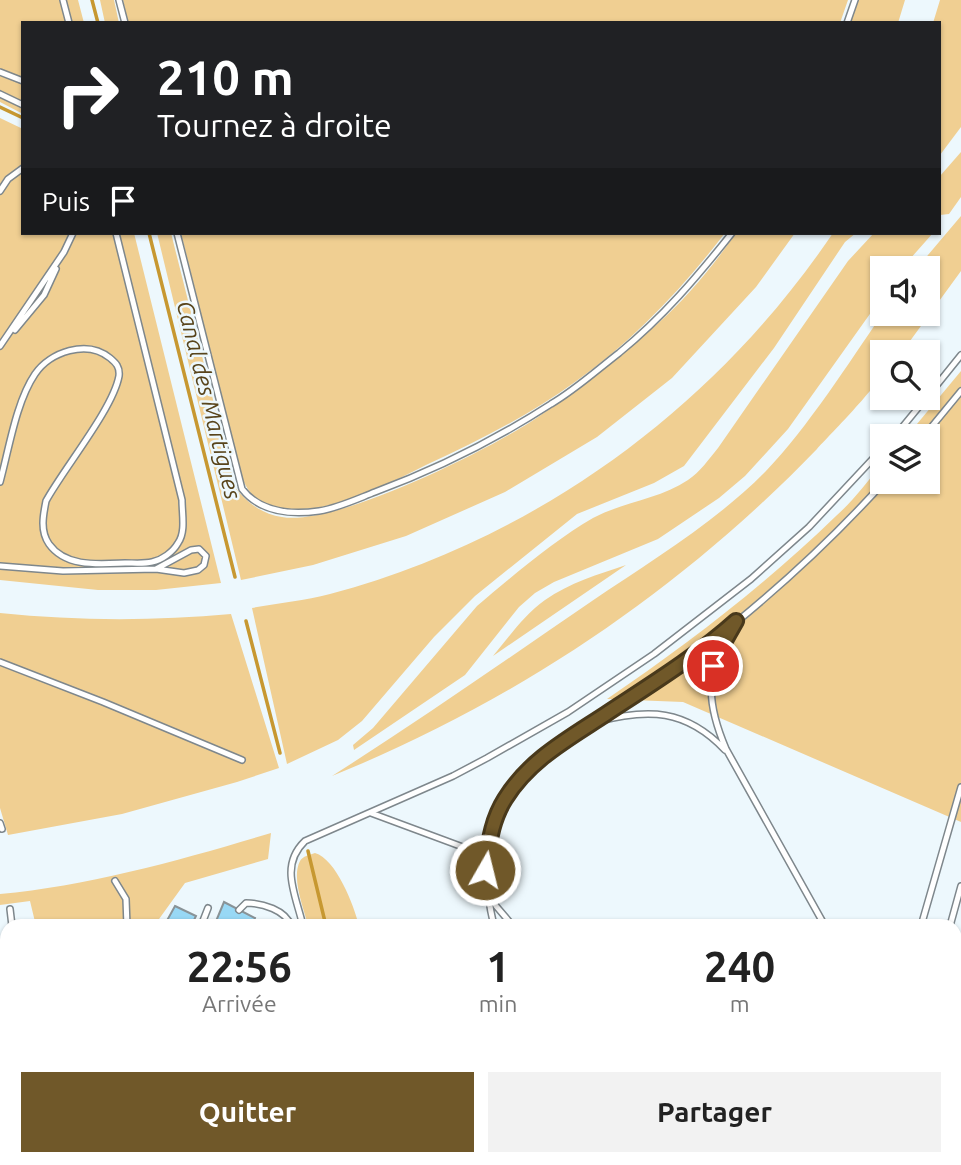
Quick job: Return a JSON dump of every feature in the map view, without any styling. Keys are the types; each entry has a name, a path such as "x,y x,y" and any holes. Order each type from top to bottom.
{"lane":[{"path":"63,0 68,21"},
{"path":"119,0 124,21"},
{"path":"847,21 855,0"},
{"path":"0,72 21,80"},
{"path":"0,94 21,103"},
{"path":"0,191 8,178 21,169"},
{"path":"0,346 73,235"},
{"path":"0,482 22,402 39,368 66,351 78,348 100,351 117,364 120,369 118,380 100,416 46,502 43,516 45,536 55,550 69,559 99,564 150,563 166,556 180,541 183,528 182,500 116,235"},
{"path":"178,235 242,489 251,500 268,509 290,513 321,511 409,480 475,450 554,403 621,351 684,293 730,235"},
{"path":"940,381 961,355"},
{"path":"934,424 961,391"},
{"path":"905,424 916,410"},
{"path":"301,919 290,873 296,850 305,841 453,776 568,712 654,654 751,579 790,544 870,461"},
{"path":"492,919 485,886 491,828 503,801 523,773 736,621 823,546 873,494"},
{"path":"0,566 63,571 156,569 184,573 198,570 204,565 206,556 199,549 191,550 156,569"},
{"path":"736,621 713,666 710,695 717,729 821,919"},
{"path":"0,662 242,760"},
{"path":"591,724 640,712 674,717 690,722 704,731 729,755"},
{"path":"923,919 961,787"},
{"path":"371,813 487,856"},
{"path":"115,881 126,899 127,919"},
{"path":"485,886 507,919"},
{"path":"952,919 961,886"},
{"path":"239,910 246,903 262,904 288,919"},
{"path":"204,919 208,908"},
{"path":"10,909 11,919"}],"shaded area":[{"path":"0,0 78,0 83,21 21,21 21,113 0,102"},
{"path":"100,0 114,0 119,21 105,21"},
{"path":"123,0 848,0 841,21 128,21"},
{"path":"857,0 905,0 899,21 850,21"},
{"path":"940,0 961,0 961,127 941,154 941,21 934,21"},
{"path":"0,118 21,128 21,235 134,235 221,583 156,590 98,590 0,580"},
{"path":"961,152 961,197 949,214 941,215 941,175"},
{"path":"961,216 961,271 940,300 940,256 927,256"},
{"path":"157,235 172,235 235,487 256,507 268,513 282,517 306,517 374,498 451,465 516,431 583,384 656,325 699,281 735,235 794,235 756,287 672,378 597,437 505,492 406,536 313,565 241,580"},
{"path":"181,235 723,235 674,294 617,349 557,394 484,437 373,490 317,508 277,507 260,502 250,493 241,476"},
{"path":"832,235 854,235 845,242 774,348 684,466 654,483 577,514 475,596 434,637 362,721 338,740 287,764 252,608 320,596 406,570 479,539 548,502 614,459 676,410 733,356 786,297"},
{"path":"872,235 931,235 913,256 870,256 870,314 788,429 745,476 719,498 658,539 554,582 535,593 519,607 465,675 354,750 353,745 373,728 477,606 518,571 593,518 666,492 688,480 718,448 848,261"},
{"path":"874,326 921,326 911,340 870,340 870,390 863,399 764,501 709,550 652,595 592,638 466,714 400,747 332,776 705,524 766,471 827,395"},
{"path":"961,371 961,822 683,702 607,699 697,635 782,566 842,510 870,479 870,494 940,494 940,424 917,424 929,410 940,410 940,396"},
{"path":"626,565 493,656 524,619 545,600 574,584"},
{"path":"0,613 116,619 231,614 279,768 122,814 8,835 0,808"},
{"path":"271,833 268,859 185,883 159,919 34,919 30,901 0,905 0,894 68,885 171,862"},
{"path":"315,853 330,864 348,895 357,919 306,919 297,876 300,861"}],"building":[{"path":"224,902 255,918 255,919 217,919"},
{"path":"175,906 196,916 194,919 168,919"}],"waterway":[{"name":"Canal des Martigues","path":"92,0 97,21"},
{"path":"0,107 21,117"},
{"name":"Canal des Martigues","path":"150,235 235,577"},
{"name":"Canal des Martigues","path":"246,621 280,753"},
{"name":"Canal des Martigues","path":"308,851 324,919"}],"route":[{"path":"485,870 491,828 503,801 523,773 546,754 654,682 736,621 713,666"}]}
